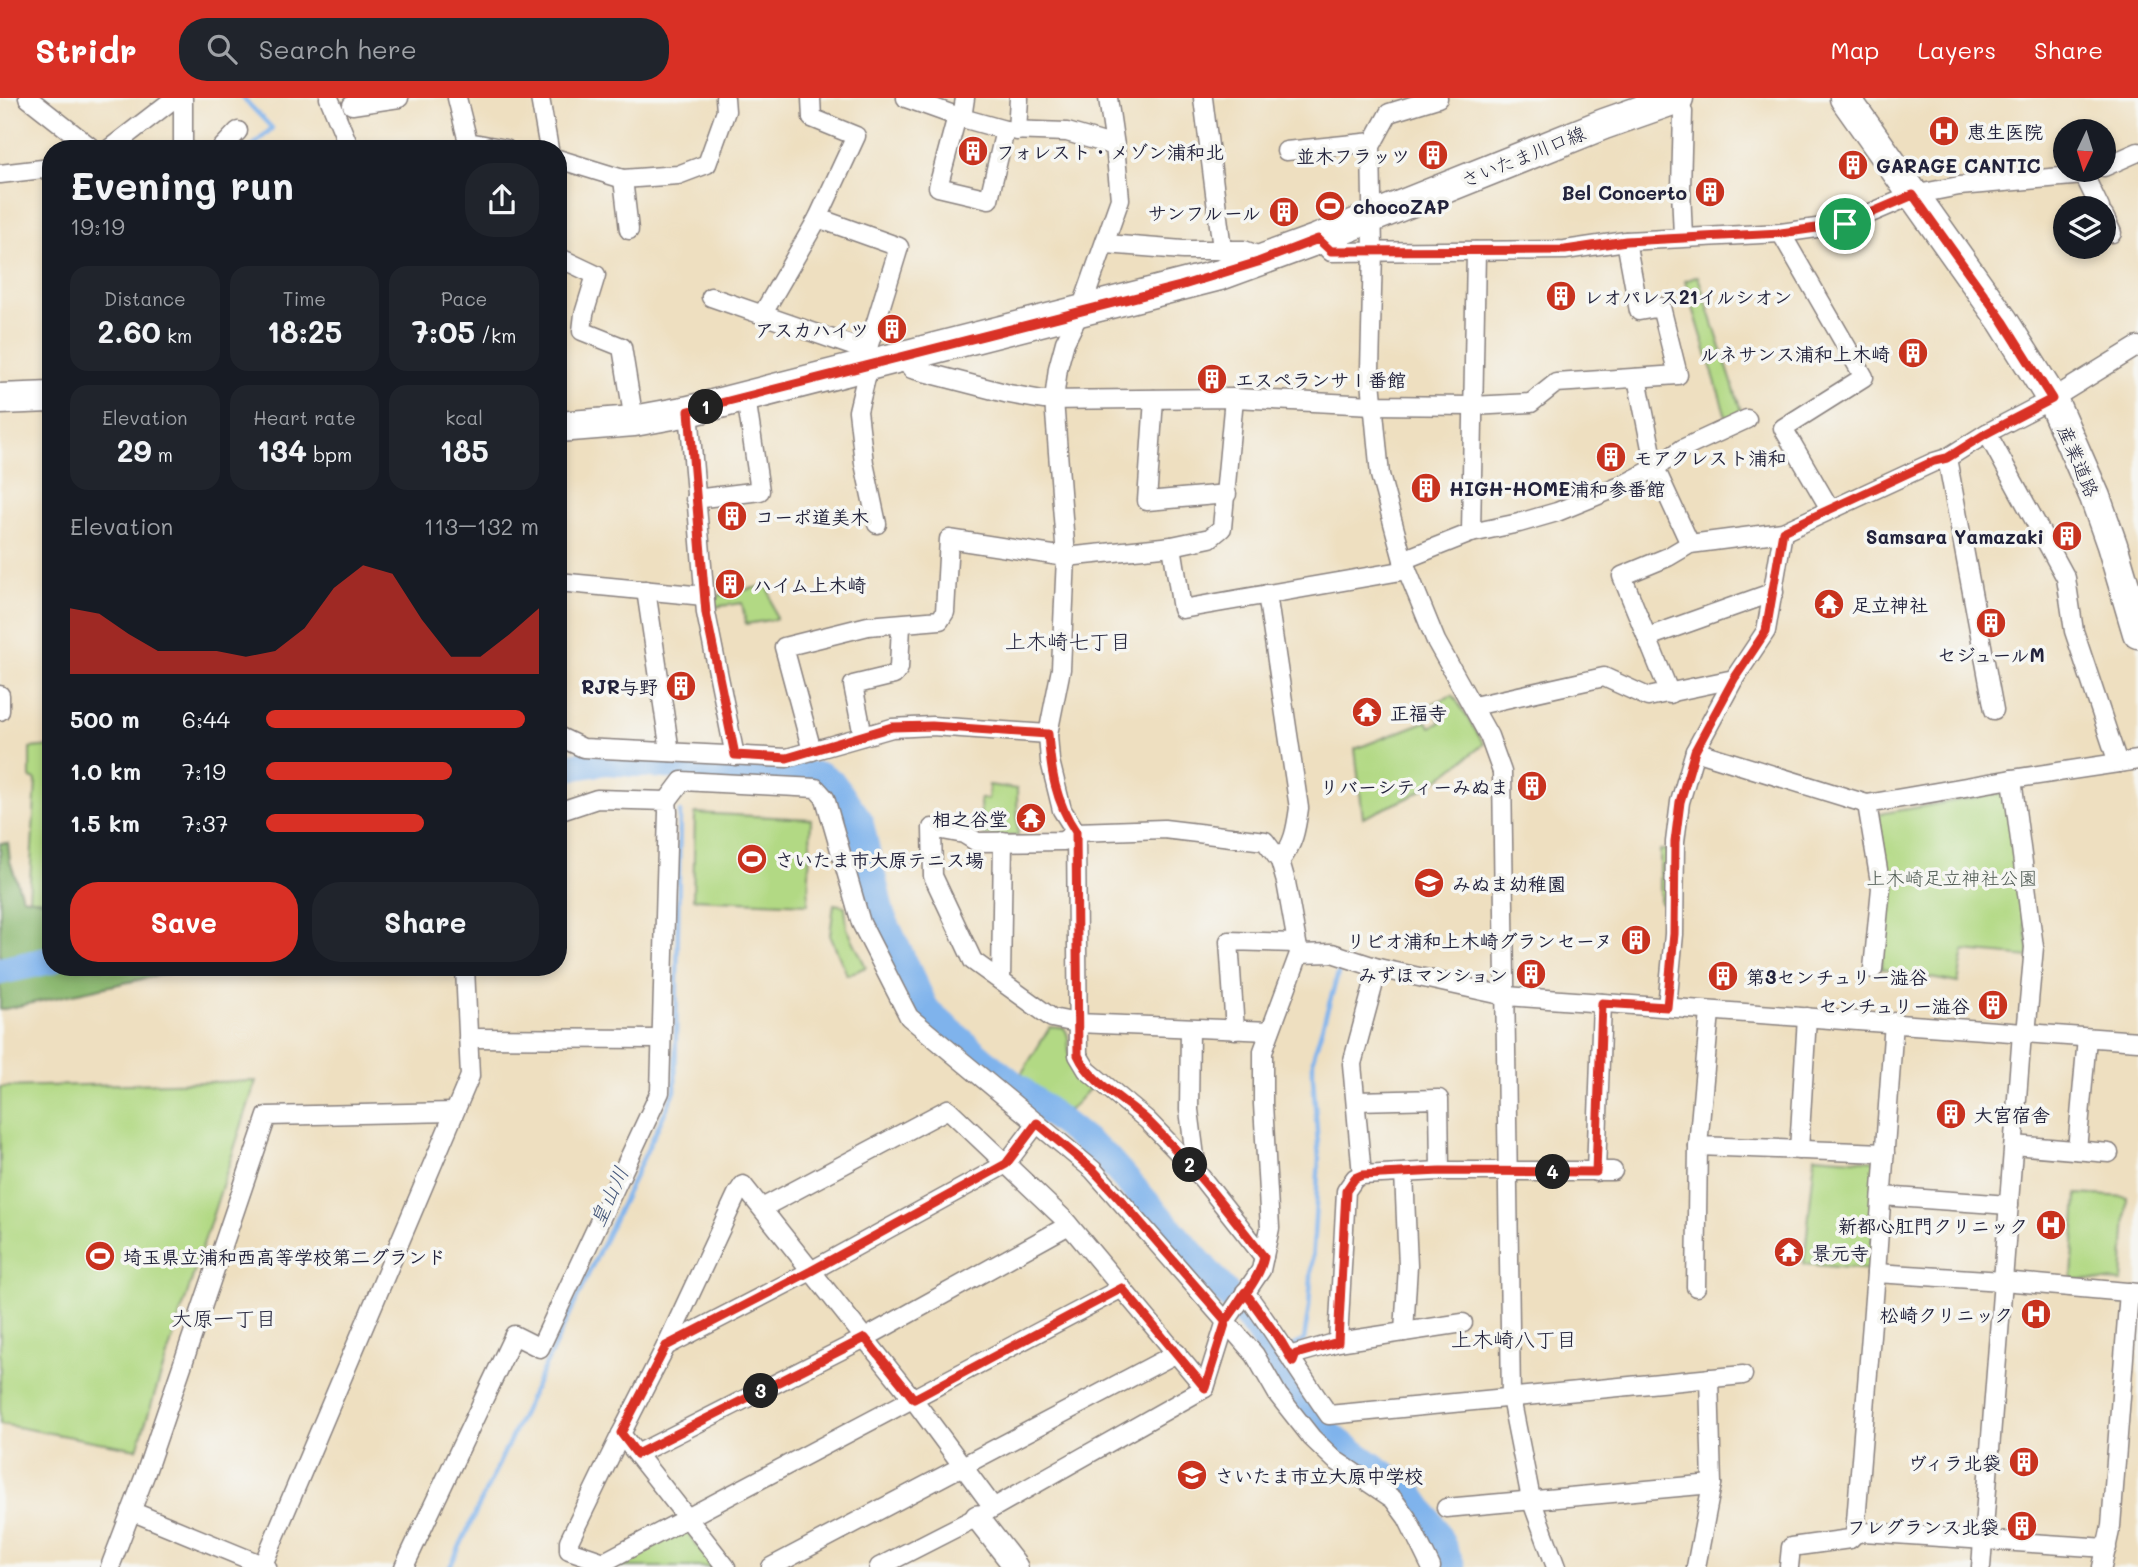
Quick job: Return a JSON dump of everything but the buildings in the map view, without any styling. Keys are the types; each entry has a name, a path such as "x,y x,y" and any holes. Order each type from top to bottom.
{"main road":[{"name":"さいたま川口線","path":"567,426 634,421 689,411 876,359 1080,312 1193,282 1258,262 1604,124 1679,98"},
{"name":"産業道路","path":"1845,98 2003,321 2052,399 2132,591 2138,633"},
{"path":"0,398 42,397"}],"street":[{"path":"28,98 82,140"},
{"path":"121,140 175,98"},
{"path":"183,98 183,140"},
{"path":"329,98 345,140"},
{"path":"352,105 399,98"},
{"path":"457,98 468,140"},
{"path":"540,98 547,140"},
{"path":"567,162 623,179 678,175 707,164 726,111 725,98"},
{"path":"762,315 818,218 856,136 812,118 811,98"},
{"path":"906,98 959,118 1011,131 1066,132 1115,146"},
{"path":"965,98 938,187 989,199 1019,98"},
{"path":"1108,98 1120,199 1080,312 1065,342 1054,400 1066,557 1061,669 1048,734 1050,761 1062,810 1076,832 1078,1055 1087,1070 1147,1120 1197,1172 1264,1257"},
{"path":"1204,98 1222,249"},
{"path":"1438,98 1389,106 1371,146 1373,251 1370,370 1380,475 1405,565 1436,640 1474,706 1502,772 1511,1398 1531,1499 1556,1567"},
{"path":"1679,98 1683,112 1683,237"},
{"path":"230,140 238,131"},
{"path":"1286,152 1373,142"},
{"path":"2116,162 2138,152"},
{"path":"0,174 42,169"},
{"path":"1318,239 1331,251 1565,250 1626,241 1781,233 1845,224 1913,195 1959,186 2053,176"},
{"path":"623,179 629,230"},
{"path":"818,218 899,247 876,359 858,411 864,463 877,524"},
{"path":"1781,233 1864,377 1783,428 1830,509"},
{"path":"711,297 876,359 909,365 912,369 997,391 1054,400 1234,398 1373,405 1472,406 1531,403 1556,383 1678,375 1661,307 1639,311 1626,241"},
{"path":"1106,244 1183,250 1222,249 1252,253 1258,262"},
{"path":"1471,533 1476,251"},
{"path":"567,261 596,275 584,314 582,331 622,347 634,421"},
{"path":"1670,694 1622,576 1668,557 1690,544 1783,531 1934,461 1947,458 1987,433 2052,399 2138,346"},
{"path":"1637,378 1655,468 1690,544"},
{"path":"695,499 760,491 746,397"},
{"path":"812,751 784,647 868,626 940,620 945,612 949,540 1066,557 1172,546 1210,538 1222,528 1234,398"},
{"path":"1154,399 1147,501 1227,494"},
{"path":"689,411 704,596 735,755"},
{"path":"1172,546 1182,609 1405,565 1471,533 1557,512 1623,485 1655,468 1682,449 1747,419"},
{"path":"1987,433 2066,578 2074,631 2118,763"},
{"path":"1947,458 1994,710"},
{"path":"1667,1007 1674,934 1675,842 1680,802 1695,751 1734,679 1766,631 1783,531"},
{"path":"567,583 704,596"},
{"path":"646,590 670,752"},
{"path":"1648,637 1774,593"},
{"path":"1267,594 1299,808 1290,849 1280,861"},
{"path":"863,736 853,685 894,675 899,668 901,625"},
{"path":"1474,706 1604,677 1648,697 1734,679"},
{"path":"0,695 0,712"},
{"path":"567,740 583,748 787,758 892,727 932,726 1048,734"},
{"path":"1695,751 1867,804 2138,760"},
{"path":"1981,1567 2014,1144 2034,947 2012,779"},
{"path":"404,1567 514,1335 540,1348 660,1092 667,801 682,781 816,788 825,798 861,923 909,1017 1101,1179 1255,1355 1278,1395 1312,1438 1335,1460 1393,1499 1407,1518 1431,1567"},
{"path":"567,809 597,799 667,801"},
{"path":"1867,804 1881,888 1872,969"},
{"path":"879,1567 985,1512 1205,1388 1226,1321 1261,1270 1264,1257 1270,1228 1263,1051 1270,1031 1297,948 1280,861 1265,841 1164,829 1076,832 1063,841 977,842 964,834 932,828 933,876 973,961 1052,1018 1077,1023 1270,1031"},
{"path":"1001,981 1003,841"},
{"path":"1235,1030 1228,941 1332,953 1378,968 1506,996 2138,1041"},
{"path":"1362,1175 1352,1064 1378,968"},
{"path":"131,1511 264,1566 470,1076 465,976"},
{"path":"1338,1342 1346,1191 1355,1178 1362,1175 1440,1171 1605,1172 1602,1003"},
{"path":"1696,1287 1698,1146 1710,1012"},
{"path":"1799,1150 1807,1017"},
{"path":"1855,1534 1877,1273 1894,1022"},
{"path":"1190,1029 1189,1110 1197,1172"},
{"path":"468,1038 661,1039"},
{"path":"2077,1150 2087,1038"},
{"path":"1356,1101 1439,1099 1440,1171"},
{"path":"762,1208 948,1109 1069,1225 1205,1388"},
{"path":"110,1567 145,1475 267,1116 454,1112"},
{"path":"666,1346 811,1271 1006,1164 1037,1123"},
{"path":"2014,1144 2109,1153"},
{"path":"1698,1146 1885,1153"},
{"path":"1404,1173 1408,1266 1404,1332"},
{"path":"1016,1567 963,1467 914,1399 743,1185 569,1541 569,1550 604,1562 914,1399 1122,1288"},
{"path":"1882,1196 2009,1205"},
{"path":"637,1454 865,1338 1069,1225"},
{"path":"1877,1273 2134,1293 2116,1476 2102,1567"},
{"path":"1245,1292 1329,1415 1743,1375"},
{"path":"1293,1362 1296,1354 1338,1342 1463,1323"},
{"path":"771,1567 1177,1353"},
{"path":"1696,1567 1712,1484 1709,1378"},
{"path":"621,1433 726,1567"},
{"path":"1446,1508 1712,1484"},
{"path":"1789,1567 1791,1547 1850,1539 1855,1534 1864,1532 2107,1548"}],"green space":[{"path":"1698,276 1742,414 1727,420 1685,281"},
{"path":"768,585 776,619 746,624 742,603 713,607 712,597"},
{"path":"1453,695 1484,744 1441,778 1408,798 1363,818 1355,749 1427,721 1430,727 1440,723 1433,703"},
{"path":"42,747 42,900 29,899 36,780 30,778 30,748"},
{"path":"989,785 1017,789 1018,836 984,836 981,832 980,799 988,799"},
{"name":"上木崎足立神社公園","path":"2007,792 2030,957 1964,951 1958,983 1881,969 1888,891 1878,814"},
{"name":"さいたま市大原テニス場","path":"695,813 811,819 808,904 693,899"},
{"path":"0,843 8,843 10,861 22,897 42,900 42,976 156,976 0,1010"},
{"path":"1660,850 1671,850 1671,903 1660,903"},
{"path":"834,904 845,906 847,928 866,967 847,975 830,935"},
{"path":"1050,1027 1064,1028 1071,1062 1092,1086 1069,1111 1020,1076"},
{"name":"埼玉県立浦和西高等学校第二グランド","path":"256,1081 137,1449 0,1424 0,1087"},
{"path":"1815,1156 1879,1161 1870,1270 1804,1264"},
{"path":"2077,1194 2127,1197 2122,1282 2072,1279"},
{"path":"683,1527 714,1567 609,1567"}],"waterway":[{"path":"243,98 272,128 259,140"},
{"path":"567,768 606,761 822,776 832,783 859,820 881,915 926,1010 984,1061 1106,1157 1251,1321 1306,1407 1330,1436 1409,1492 1435,1530 1452,1567"},
{"name":"皇山川","path":"450,1567 675,1091 680,812"},
{"path":"0,971 42,962"},
{"path":"1292,1347 1304,1340 1309,1307 1319,1159 1313,1058 1341,964"}],"place":[{"name":"恵生医院","path":"1944,131"},
{"name":"フォレスト・メゾン浦和北","path":"973,151"},
{"name":"並木フラッツ","path":"1433,155"},
{"name":"GARAGE CANTIC","path":"1853,165"},
{"name":"Bel Concerto","path":"1710,192"},
{"name":"chocoZAP","path":"1330,206"},
{"name":"サンフルール","path":"1284,212"},
{"name":"レオパレス21イルシオン","path":"1561,296"},
{"name":"アスカハイツ","path":"892,329"},
{"name":"ルネサンス浦和上木崎","path":"1913,353"},
{"name":"エスペランサⅠ番館","path":"1212,379"},
{"name":"モアクレスト浦和","path":"1611,457"},
{"name":"HIGH-HOME浦和参番館","path":"1426,488"},
{"name":"コーポ道美木","path":"732,516"},
{"name":"Samsara Yamazaki","path":"2067,536"},
{"name":"ハイム上木崎","path":"730,584"},
{"name":"足立神社","path":"1829,604"},
{"name":"セジュールM","path":"1991,623"},
{"name":"RJR与野","path":"681,686"},
{"name":"正福寺","path":"1367,712"},
{"name":"リバーシティーみぬま","path":"1532,786"},
{"name":"相之谷堂","path":"1031,818"},
{"name":"さいたま市大原テニス場","path":"752,859"},
{"name":"みぬま幼稚園","path":"1429,883"},
{"name":"リビオ浦和上木崎グランセーヌ","path":"1636,940"},
{"name":"みずほマンション","path":"1531,974"},
{"name":"第3センチュリー澁谷","path":"1723,976"},
{"name":"センチュリー澁谷","path":"1993,1005"},
{"name":"大宮宿舎","path":"1951,1114"},
{"name":"新都心肛門クリニック","path":"2051,1225"},
{"name":"景元寺","path":"1789,1252"},
{"name":"埼玉県立浦和西高等学校第二グランド","path":"100,1256"},
{"name":"松崎クリニック","path":"2036,1314"},
{"name":"ヴィラ北袋","path":"2024,1462"},
{"name":"さいたま市立大原中学校","path":"1192,1475"},
{"name":"フレグランス北袋","path":"2022,1526"}],"district":[{"name":"上木崎七丁目","path":"1068,640"},
{"name":"大原一丁目","path":"224,1317"},
{"name":"上木崎八丁目","path":"1514,1338"}],"route":[{"path":"1845,224 1781,233 1626,241 1565,250 1331,251 1318,239 1220,275 1180,286 689,411 706,613 735,755 787,758 892,727 932,726 1048,734 1050,761 1062,810 1076,832 1078,1055 1087,1070 1147,1120 1197,1172 1264,1257 1261,1270 1245,1292 1226,1321 1093,1170 1037,1123 1006,1164 811,1271 666,1346 621,1433 637,1454 865,1338 914,1399 1122,1288 1205,1388 1226,1321 1245,1292 1293,1362 1296,1354 1338,1342 1346,1191 1355,1178 1362,1175 1440,1171 1596,1172 1602,1003 1667,1007 1674,934 1675,842 1680,802 1695,751 1734,679 1766,631 1783,531 1934,461 1947,458 1987,433 2052,399 2003,321 1913,195 1845,224"}]}
